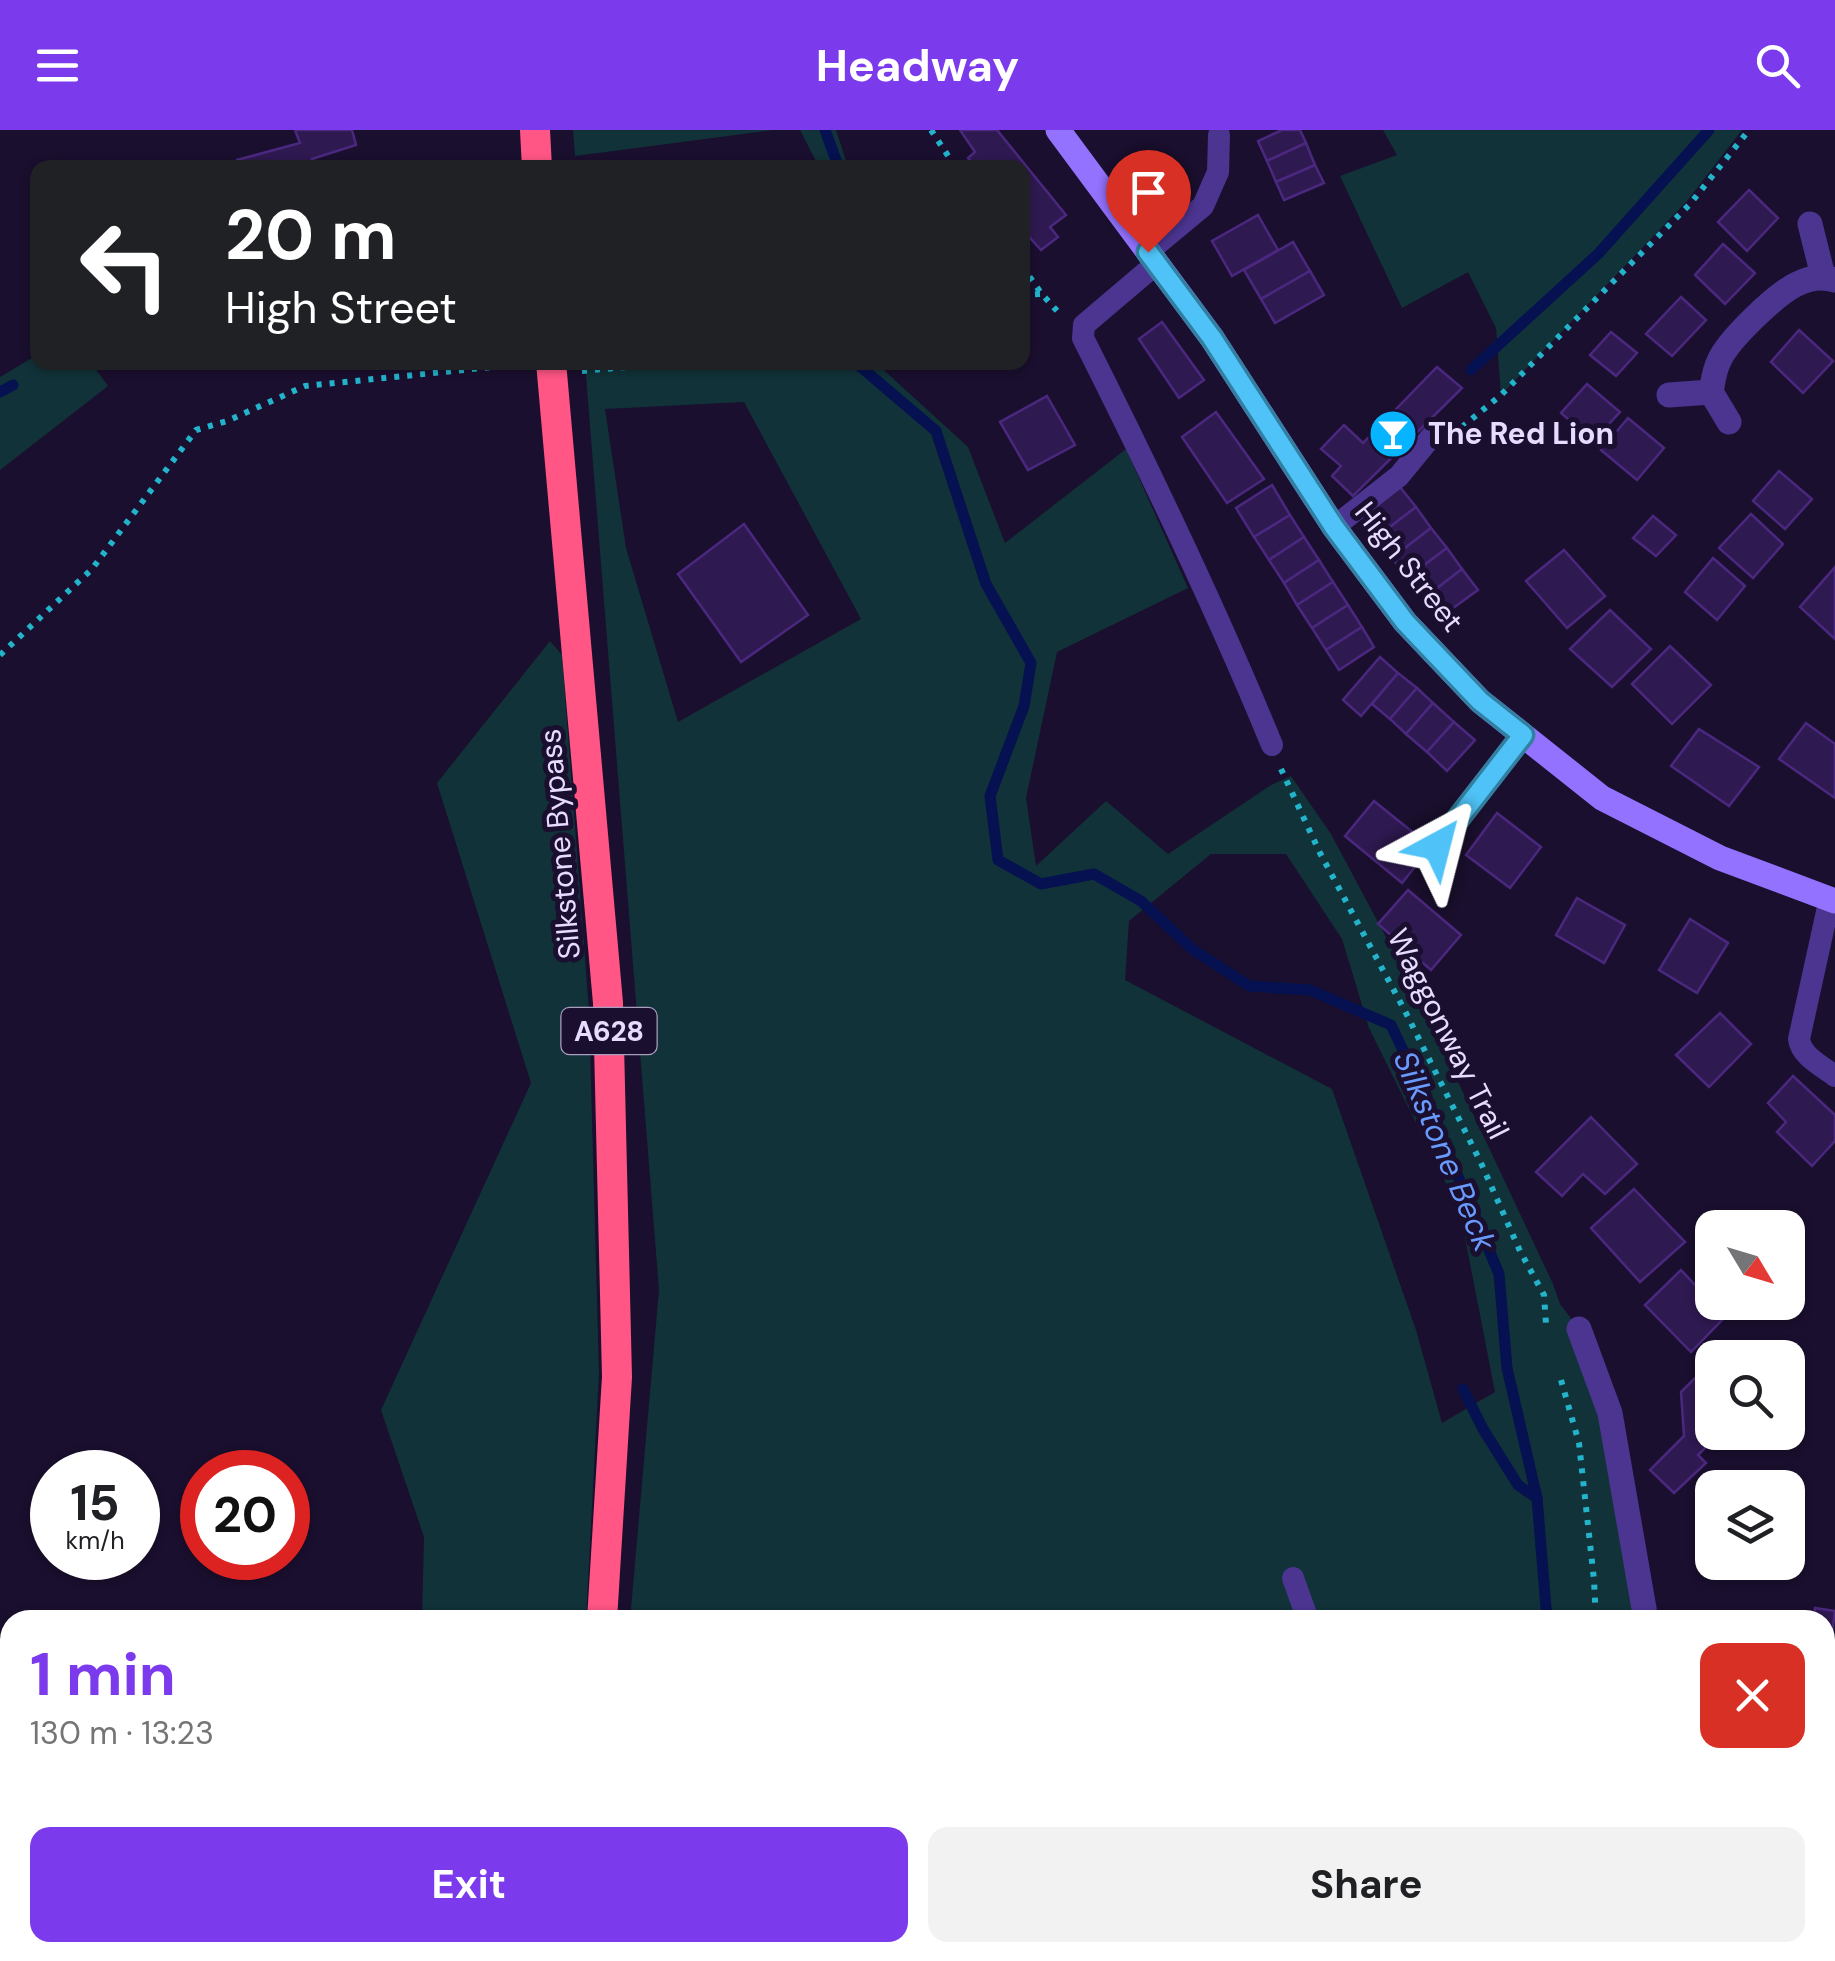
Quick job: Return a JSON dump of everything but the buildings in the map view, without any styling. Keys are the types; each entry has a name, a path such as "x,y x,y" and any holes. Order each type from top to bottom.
{"highway":[{"path":"534,130 536,160"},
{"name":"Silkstone Bypass","path":"551,370 608,1003 616,1377 603,1610"}],"street":[{"name":"High Street","path":"1058,130 1212,338 1334,527 1405,622 1480,701 1602,798 1720,858 1832,899"},
{"path":"1729,422 1710,392 1719,360 1764,308 1796,284 1829,278 1810,224"},
{"path":"1670,395 1710,392"},
{"path":"1579,1328 1610,1413 1644,1610"}],"lane":[{"path":"1218,136 1218,172 1203,206 1084,325 1083,338 1184,546 1272,745"},
{"path":"1334,527 1399,476 1436,431"},
{"path":"1437,846 1523,735"},
{"path":"1832,899 1798,1039 1805,1054 1835,1076"},
{"path":"1293,1578 1304,1610"}],"path":[{"path":"931,130 951,160"},
{"path":"1436,431 1454,434 1501,396 1690,204 1749,130"},
{"path":"1030,278 1083,338"},
{"path":"1030,295 1041,294"},
{"path":"0,655 92,568 196,430 227,421 305,386 463,370"},
{"name":"Waggonway Trail","path":"1272,745 1320,853 1405,1010 1544,1295 1547,1331"},
{"path":"1558,1368 1579,1443 1596,1610"}],"green space":[{"path":"573,130 773,130 575,156"},
{"path":"800,130 836,130 846,160 815,160"},
{"path":"1383,130 1742,130 1687,201 1501,395 1496,328 1468,272 1402,308 1340,176 1397,155"},
{"path":"30,359 30,370 96,370 108,386 0,470 0,377"},
{"path":"586,370 884,370 968,447 1005,543 1126,449 1188,588 1057,652 1026,798 1036,866 1106,801 1168,854 1271,785 1291,776 1331,834 1420,1001 1560,1304 1579,1329 1644,1610 631,1610 659,1290","holes":["744,402 861,619 678,722 626,548 605,409","1211,854 1286,854 1342,939 1369,1028 1460,1212 1495,1392 1442,1423 1416,1330 1332,1089 1125,980 1129,921"]},
{"path":"550,641 562,655 589,1011 599,1373 587,1610 422,1610 424,1537 381,1410 531,1083 437,783"}],"waterway":[{"name":"Silkstone Beck","path":"825,130 836,160"},
{"path":"1471,370 1598,254 1709,130"},
{"name":"Silkstone Beck","path":"864,370 936,431 986,584 1031,663 1024,706 990,796 998,860 1041,884 1094,874 1141,901 1192,949 1249,986 1310,990 1391,1025 1499,1274 1507,1368 1537,1498 1546,1610"},
{"path":"0,392 13,385"},
{"path":"1463,1389 1518,1485 1537,1498"}],"place":[{"name":"The Red Lion","path":"1393,434"}],"route":[{"path":"1148,252 1212,338 1334,527 1405,622 1480,701 1523,735 1437,846"}]}
